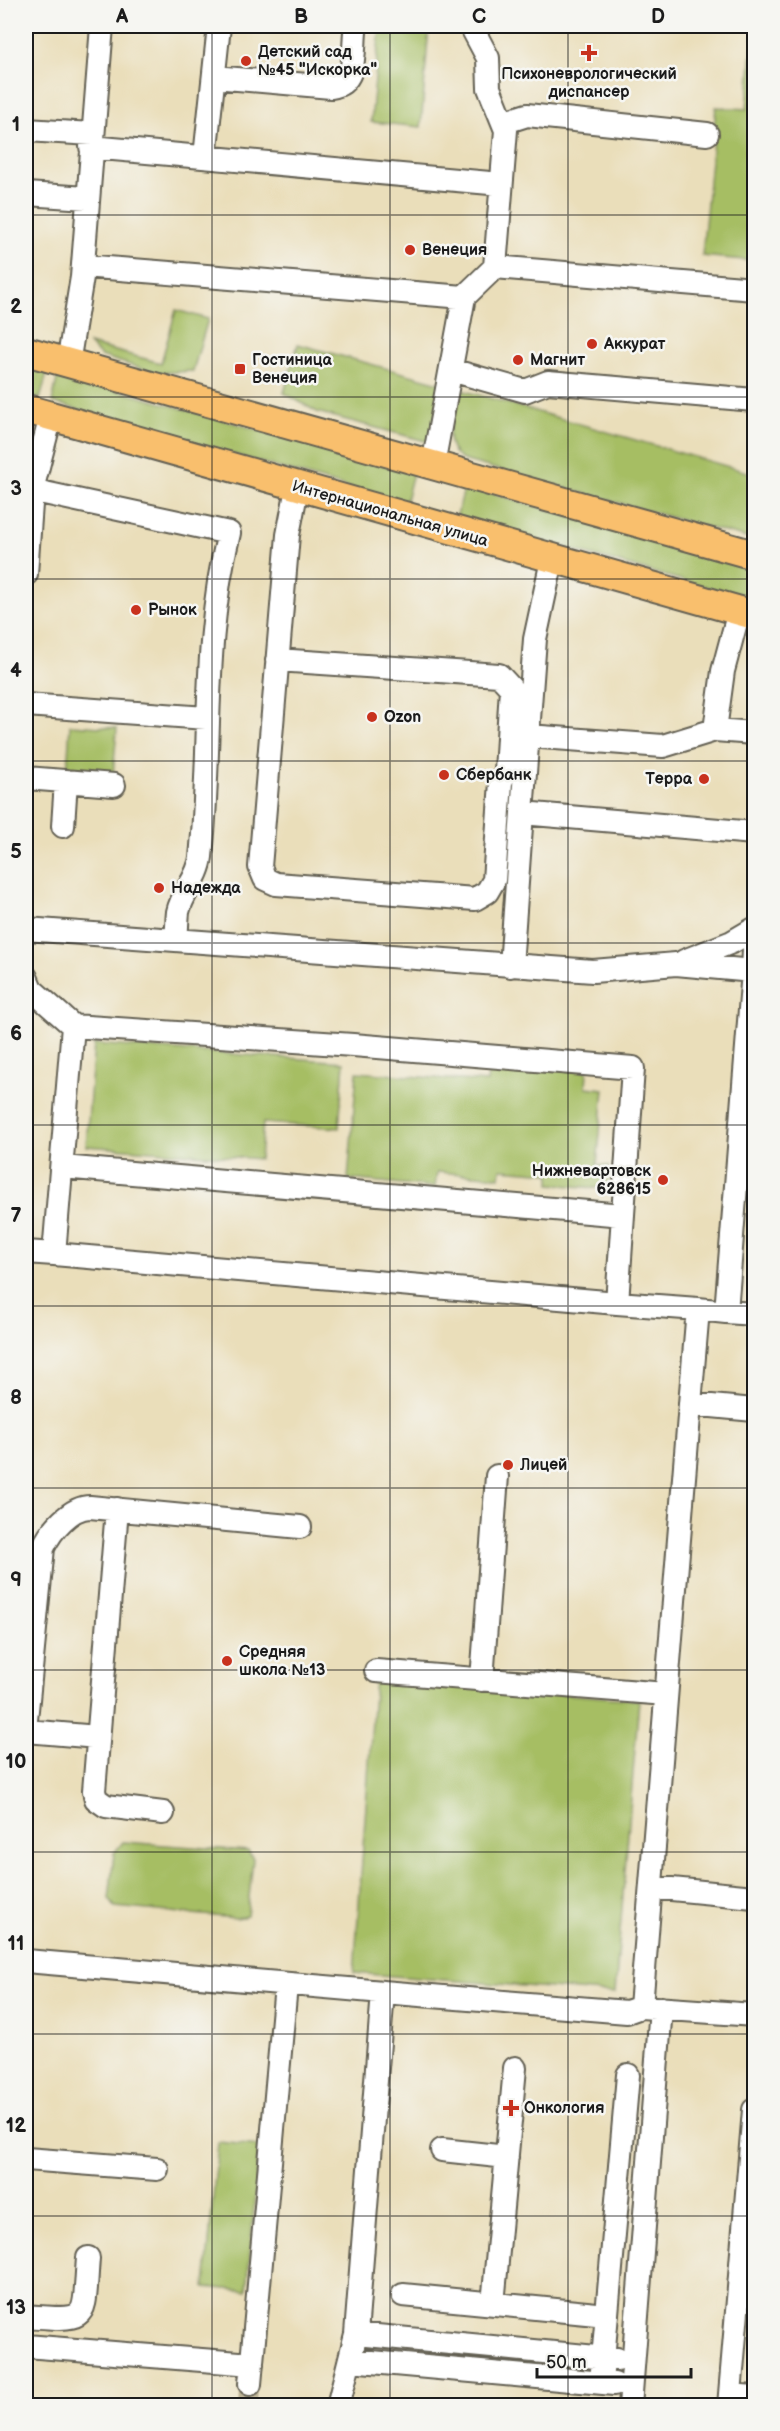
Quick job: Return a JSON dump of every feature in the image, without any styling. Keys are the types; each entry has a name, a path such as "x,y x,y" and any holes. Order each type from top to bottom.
{"main road":[{"path":"26,351 754,555"},
{"name":"Интернациональная улица","path":"38,413 552,560 747,613"}],"lane":[{"path":"68,363 75,334 83,266 102,26"},
{"path":"205,157 219,26"},
{"path":"433,465 464,297 495,267 505,122 489,88 488,58 471,26"},
{"path":"214,77 341,86 348,79 351,70 355,32"},
{"path":"505,122 527,115 707,134"},
{"path":"26,130 205,157 501,184"},
{"path":"26,194 87,198"},
{"path":"83,266 464,297"},
{"path":"495,267 754,289"},
{"path":"451,370 525,391 548,382 754,400"},
{"path":"26,574 29,490 38,413"},
{"path":"277,660 499,675 506,680 511,688 506,771 501,782 494,880 487,892 475,899 276,884 265,879 260,867 277,660 288,535 297,488"},
{"path":"29,490 229,533 218,576 206,718 209,745 201,861 178,911 176,940"},
{"path":"511,966 538,616 552,560"},
{"path":"715,730 723,671 747,613"},
{"path":"26,705 206,718"},
{"path":"528,736 663,746 715,730 754,733"},
{"path":"26,778 114,785"},
{"path":"63,826 66,781"},
{"path":"522,813 754,833"},
{"path":"26,928 593,971 754,960 726,1312"},
{"path":"676,964 708,954 754,929"},
{"path":"26,977 31,988 73,1026 353,1045 633,1068 617,1303"},
{"path":"54,1254 73,1026"},
{"path":"62,1167 623,1215"},
{"path":"26,1251 754,1314"},
{"path":"350,2360 601,2382 631,2396 651,2008 651,1887 698,1309"},
{"path":"690,1404 754,1410"},
{"path":"482,1680 497,1476"},
{"path":"26,1720 43,1548 47,1539 73,1511 84,1507 117,1509 300,1527"},
{"path":"117,1509 94,1791 96,1799 106,1806 163,1813"},
{"path":"376,1671 666,1694"},
{"path":"26,1731 98,1737"},
{"path":"651,1887 754,1897"},
{"path":"26,1962 627,2012 651,2008 754,2015"},
{"path":"26,2346 251,2374 286,1985"},
{"path":"338,2406 356,2334 383,1992"},
{"path":"493,2304 515,2068"},
{"path":"601,2382 628,2075"},
{"path":"754,2110 730,2400 754,2397"},
{"path":"442,2151 507,2157"},
{"path":"26,2159 157,2169"},
{"path":"26,2316 67,2319 78,2316 84,2308 88,2258"},
{"path":"403,2295 607,2315"},
{"path":"356,2334 634,2361"}],"green space":[{"path":"380,26 429,26 421,127 371,122"},
{"path":"754,27 754,261 702,256 716,107 747,109"},
{"path":"176,310 208,319 193,371 156,373 101,356 89,344 161,363"},
{"path":"298,344 443,384 429,442 317,412 284,393"},
{"path":"26,364 48,370 40,399 26,395"},
{"path":"58,374 413,473 405,504 52,402"},
{"path":"458,389 754,474 754,540 463,460 455,454 449,438"},
{"path":"465,486 754,568 754,600 456,518"},
{"path":"70,725 117,728 113,775 67,772"},
{"path":"94,1044 344,1062 339,1128 263,1123 260,1159 86,1146"},
{"path":"489,1062 587,1071 586,1087 604,1089 597,1165 609,1166 607,1189 550,1184 550,1173 501,1169 500,1177 437,1172 435,1187 348,1179 357,1072 487,1082"},
{"path":"375,1679 639,1700 615,1993 354,1973"},
{"path":"123,1842 248,1851 253,1859 247,1916 236,1918 115,1907 109,1899 114,1853"},
{"path":"218,2142 259,2146 247,2291 205,2287"}],"tunnel":[{"path":"249,2406 250,2384"}],"place":[{"name":"Психоневрологический диспансер","path":"589,53"},
{"name":"Детский сад №45 \"Искорка\"","path":"246,61"},
{"name":"Венеция","path":"410,250"},
{"name":"Аккурат","path":"592,344"},
{"name":"Магнит","path":"518,360"},
{"name":"Гостиница Венеция","path":"240,369"},
{"name":"Рынок","path":"136,610"},
{"name":"Ozon","path":"372,717"},
{"name":"Сбербанк","path":"444,775"},
{"name":"Терра","path":"704,779"},
{"name":"Надежда","path":"159,888"},
{"name":"Нижневартовск 628615","path":"663,1180"},
{"name":"Лицей","path":"508,1465"},
{"name":"Средняя школа №13","path":"227,1661"},
{"name":"Онкология","path":"511,2108"}]}
